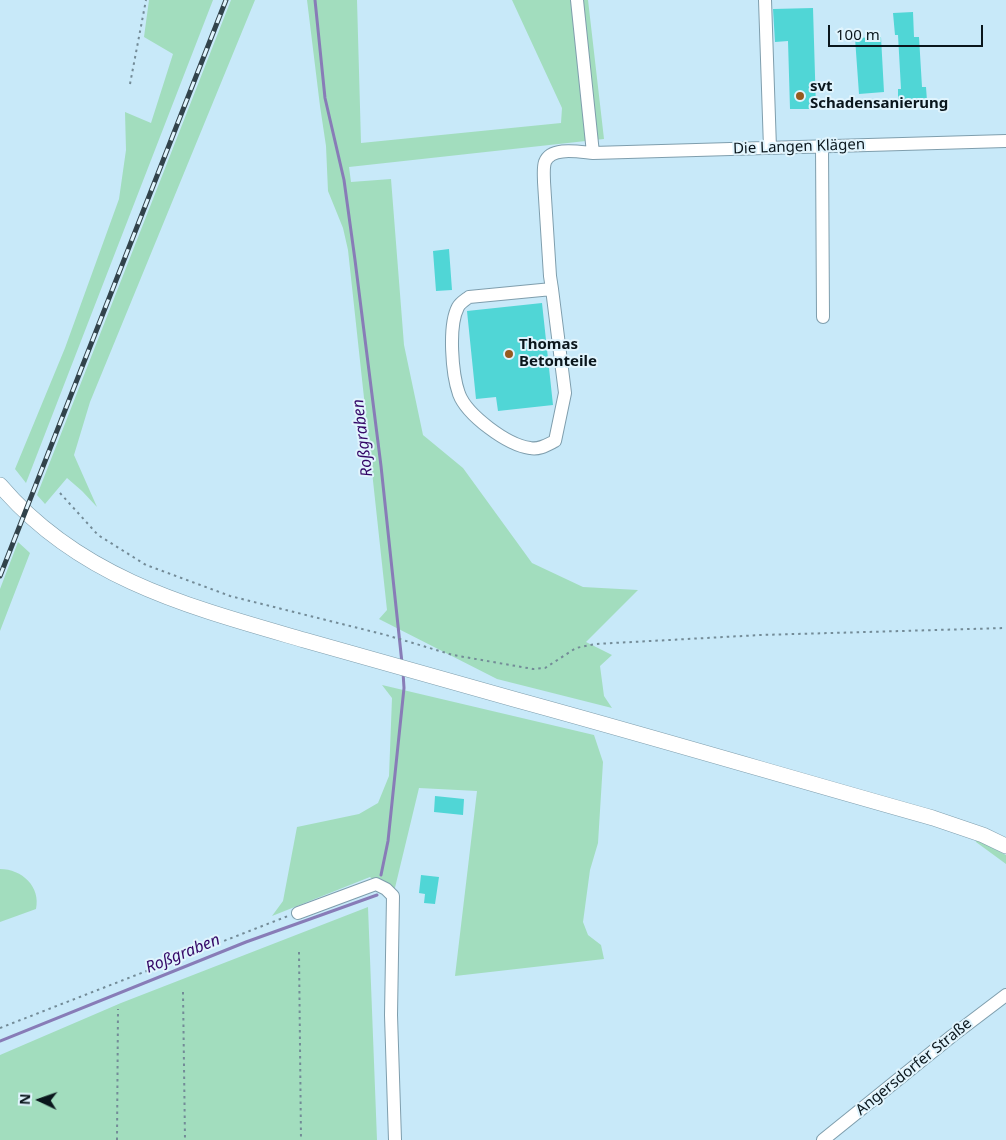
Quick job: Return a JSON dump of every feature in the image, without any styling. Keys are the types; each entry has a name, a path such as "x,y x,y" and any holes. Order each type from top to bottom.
{"main road":[{"path":"0,485 23,510 56,539 88,560 114,575 207,611 420,674 933,818 983,835 1006,846"}],"street":[{"path":"577,0 593,152"},
{"path":"765,0 770,148"},
{"name":"Die Langen Klägen","path":"552,289 544,182 546,160 550,155 560,152 1006,141"},
{"path":"822,146 823,317"},
{"path":"552,289 565,393 555,441 542,447 530,448 509,441 470,412 460,394 455,371 452,342 453,320 458,306 469,297 552,289"},
{"path":"298,913 376,884 386,889 393,896 391,1015 394,1140"},
{"name":"Angersdorfer Straße","path":"822,1140 1006,995"}],"path":[{"path":"130,84 146,0"},
{"path":"60,493 98,535 146,565 230,596 412,642 453,655 532,669 545,668 576,648 595,644 761,635 1006,628"},
{"path":"0,1028 298,913"},
{"path":"299,952 301,1140"},
{"path":"183,992 185,1140"},
{"path":"117,1140 118,1009"}],"green space":[{"path":"149,0 213,0 26,483 15,469 65,348 119,199 126,150 125,112 151,123 173,54 144,37"},
{"path":"231,0 255,0 90,402 74,455 97,507 67,478 45,504 37,495"},
{"path":"307,0 357,0 361,143 561,123 562,108 512,0 588,0 604,139 349,167 351,182 391,179 404,345 423,435 463,468 532,563 583,587 638,590 586,642 612,655 600,666 604,696 612,708 497,679 379,619 387,610 348,250 343,228 328,191 326,146"},
{"path":"18,542 30,553 0,631 0,589"},
{"path":"382,685 594,735 603,762 598,843 590,870 583,922 588,935 601,945 604,959 455,976 477,791 419,788 393,896 370,877 272,916 283,901 297,827 359,814 378,803 389,776 392,698"},
{"path":"975,839 1006,855 1006,864 976,842"},
{"path":"0,869 16,872 28,881 36,893 36,909 0,922"},
{"path":"368,907 377,1140 0,1140 0,1055 121,1003"}],"building":[{"path":"813,8 816,109 790,109 788,41 775,42 773,9"},
{"path":"913,12 914,37 919,37 922,87 926,87 927,101 898,102 898,89 901,89 898,35 895,35 893,13"},
{"path":"881,37 884,92 859,94 855,38"},
{"path":"449,249 452,290 436,291 433,251"},
{"name":"Thomas Betonteile","path":"542,303 553,405 498,411 496,397 476,399 467,311"},
{"path":"435,796 464,799 463,815 434,812"},
{"path":"421,875 439,877 435,904 424,903 425,894 419,893"}],"waterway":[{"name":"Roßgraben","path":"315,0 325,98 344,180 355,260 381,466 402,663"},
{"name":"Roßgraben","path":"381,875 388,841 404,688 403,672"},
{"name":"Roßgraben","path":"0,1041 246,942 377,895"}],"railway":[{"path":"0,576 226,0"}],"place":[{"name":"svt Schadensanierung","path":"800,96"},
{"name":"Thomas Betonteile","path":"509,354"}]}
